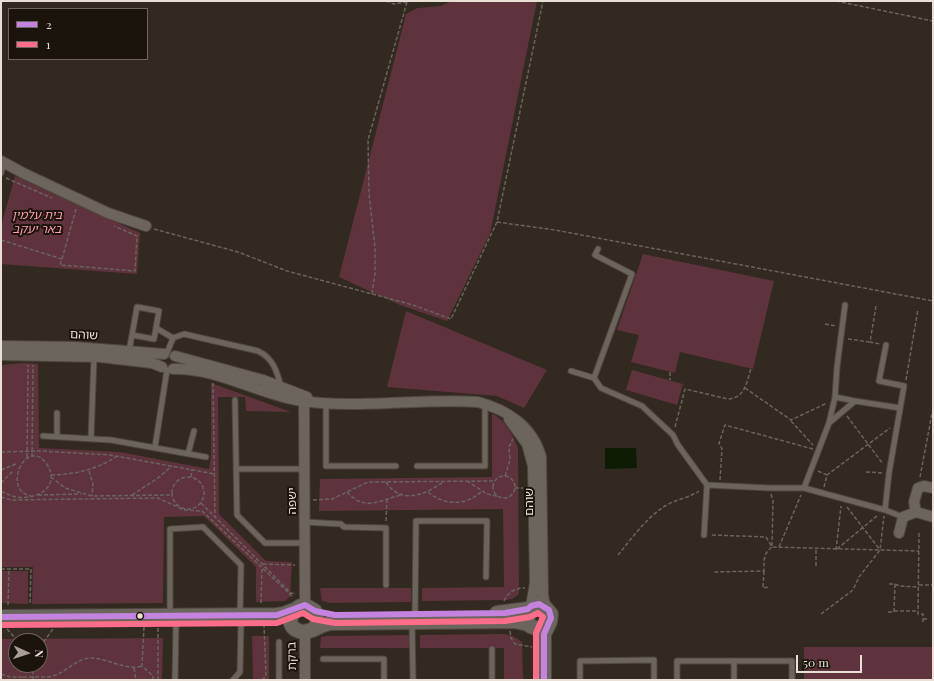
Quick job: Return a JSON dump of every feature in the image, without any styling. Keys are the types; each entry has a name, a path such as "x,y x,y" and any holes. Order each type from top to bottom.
{"street":[{"path":"2,162 108,213 146,226"},
{"name":"שוהם","path":"1,346 37,345 169,354 237,372 281,387 304,398"},
{"path":"169,354 177,362 167,369 160,359 169,354"},
{"name":"שוהם","path":"1,355 94,357 152,363 167,369 185,369 213,375 284,397 304,398 324,403 471,402 485,404 522,424 537,444 541,458 543,595 535,607"},
{"name":"ישפה","path":"304,398 304,606"},
{"name":"שוהם","path":"504,413 527,444 533,466 535,607"},
{"path":"916,512 914,502 918,488 924,486 933,488"},
{"path":"899,533 903,517 916,512 933,517"},
{"path":"3,622 30,617 173,620 263,619 284,614 304,606 335,614 414,618"},
{"path":"304,606 318,622 304,630"},
{"path":"304,606 291,619 304,630"},
{"path":"535,607 526,616 536,648 536,680"},
{"path":"263,619 304,630 327,623 414,618 507,617 535,607 551,614 544,634 544,680"},
{"path":"507,617 538,629 548,625"},
{"path":"3,622 55,626 144,625 158,624 173,620"},
{"name":"ברקת","path":"304,630 306,680"}],"lane":[{"path":"1,174 2,162"},
{"path":"594,378 632,274 595,255 598,249"},
{"path":"804,488 829,423 835,398 836,366 845,305"},
{"path":"129,351 137,307 159,311 154,339 132,335"},
{"path":"156,328 173,338"},
{"path":"173,338 184,334 258,351 267,356 274,365 281,387"},
{"path":"169,354 173,338"},
{"path":"884,510 904,386 879,381 886,345"},
{"path":"91,438 94,357"},
{"path":"155,447 167,369"},
{"path":"571,371 594,378 601,388 642,406 673,435 678,445 707,485 704,535"},
{"path":"835,398 900,408"},
{"path":"235,400 236,515 265,543 305,543"},
{"path":"829,423 855,401"},
{"path":"324,403 326,466 396,466"},
{"path":"417,466 486,466 485,404"},
{"path":"57,413 57,436"},
{"path":"188,454 194,431"},
{"path":"43,436 91,438 155,447 206,457"},
{"path":"236,469 305,469"},
{"path":"707,485 804,488 823,492 841,500 884,510 903,517"},
{"path":"413,680 416,521 487,521 486,577"},
{"path":"305,522 341,524 344,527 386,528 386,585"},
{"path":"175,680 170,529 203,527 241,565 240,672 233,680"},
{"path":"279,642 279,680"},
{"path":"492,649 492,680"},
{"path":"323,659 384,658 384,680"},
{"path":"580,680 580,661 654,660 654,680"},
{"path":"676,680 677,661 792,661 792,680"},
{"path":"734,661 734,680"}],"path":[{"path":"386,1 394,4 413,1"},
{"path":"146,226 238,252 287,271 412,305 451,319 497,222 543,1"},
{"path":"836,1 933,21"},
{"path":"372,294 375,273 375,247 369,194 368,140 407,2"},
{"path":"1,174 56,200"},
{"path":"83,212 76,209 60,265 135,271 138,236 110,224"},
{"path":"497,222 555,230 933,301"},
{"path":"1,240 62,259"},
{"path":"870,342 876,306"},
{"path":"904,386 918,309"},
{"path":"825,324 842,326"},
{"path":"840,338 886,345"},
{"path":"27,457 31,355"},
{"path":"31,355 32,457"},
{"path":"682,388 728,399 740,395 745,388 750,368"},
{"path":"670,372 670,380"},
{"path":"213,375 215,517"},
{"path":"745,388 791,420 818,450"},
{"path":"673,435 685,389"},
{"path":"791,420 822,406 835,398"},
{"path":"918,488 933,408"},
{"path":"843,411 869,444 889,473"},
{"path":"823,492 827,475 898,423"},
{"path":"719,486 722,449 719,443 725,425 818,450"},
{"path":"305,500 332,499 363,483 495,481 504,476 510,460 509,444 519,432"},
{"path":"1,452 32,451 118,456 215,474"},
{"path":"51,476 89,470 118,456"},
{"path":"22,459 27,457 40,458 46,463 51,476 65,488 83,494 92,496 172,495"},
{"path":"12,475 18,462"},
{"path":"1,470 16,464"},
{"path":"132,496 136,491 167,472 172,466"},
{"path":"191,477 192,469"},
{"path":"89,470 93,484 92,496"},
{"path":"1,483 13,471"},
{"path":"822,472 827,475"},
{"path":"866,472 889,473"},
{"path":"36,495 47,488 51,476"},
{"path":"467,481 482,491 508,498 514,492 514,482 504,476"},
{"path":"191,477 198,480 203,488 201,503 193,508 184,508 176,504 172,495 172,489 177,481 182,478 191,477"},
{"path":"348,492 356,500 373,504 402,495 416,496 428,492 443,481"},
{"path":"495,481 493,489 497,496"},
{"path":"386,482 391,488 402,495"},
{"path":"618,555 645,522 665,506 693,495 707,485"},
{"path":"15,486 20,492 31,496"},
{"path":"779,548 804,488"},
{"path":"428,492 441,500 460,502 476,497 482,491"},
{"path":"1,492 13,496 83,494"},
{"path":"1,496 11,500 161,499 184,510 205,512 304,606"},
{"path":"386,528 387,499"},
{"path":"772,547 773,500"},
{"path":"841,500 880,550"},
{"path":"836,550 841,500"},
{"path":"201,503 304,606"},
{"path":"836,550 884,510"},
{"path":"821,614 853,590 859,576 880,550 884,510"},
{"path":"918,618 919,533"},
{"path":"704,535 766,537 772,547"},
{"path":"769,587 763,588 764,556 772,547 836,550 919,551"},
{"path":"816,549 816,566"},
{"path":"262,565 305,565"},
{"path":"262,565 266,676 262,680"},
{"path":"1,569 31,569 30,617"},
{"path":"9,569 3,622 12,633"},
{"path":"713,572 764,571"},
{"path":"889,584 899,586 933,585"},
{"path":"894,612 895,584"},
{"path":"534,588 518,588 510,592 504,599 511,638 515,644 536,648"},
{"path":"888,612 918,611"},
{"path":"918,614 923,614 923,622"},
{"path":"923,618 929,619"},
{"path":"158,624 158,680"},
{"path":"142,666 144,625"},
{"path":"48,635 55,626"},
{"path":"1,674 14,679 56,675 76,662 88,658 104,660 134,668 142,666"},
{"path":"142,666 153,676 153,680"},
{"path":"134,668 136,680"}],"green space":[{"path":"452,1 537,1 490,234 447,321 400,305 339,277 406,14 417,8 441,6"},
{"name":"בית עלמין באר יעקב","path":"15,176 140,233 137,274 1,264 1,226"},
{"path":"643,254 774,281 753,369 680,352 675,373 631,362 639,335 617,330"},
{"path":"406,311 547,370 524,408 497,396 387,387"},
{"path":"24,363 38,364 39,448 120,452 209,469 211,455 211,383 291,412 246,411 245,397 218,397 219,514 266,561 292,562 290,597 285,601 256,602 256,567 204,516 164,517 163,603 32,604 33,567 1,567 1,365"},
{"path":"632,370 683,384 677,405 626,390"},
{"path":"492,414 497,416 505,424 518,448 519,594 512,599 506,600 422,601 422,588 504,587 503,509 319,511 320,479 492,477"},
{"path":"1,571 28,571 28,604 1,603"},
{"path":"320,588 411,588 411,602 330,603 322,601"},
{"path":"504,634 513,636 522,642 523,680 504,680 504,648 420,648 420,635"},
{"path":"410,635 410,648 320,648 321,637 327,636"},
{"path":"252,636 269,636 269,680 253,680"},
{"path":"163,638 162,680 1,680 1,639 8,639 8,673 48,673 48,639"},
{"path":"804,647 933,647 933,680 804,680"}],"shaded area":[{"path":"605,448 636,448 637,468 605,469"}],"transit line":[{"name":"2","path":"1,617 277,615 305,605 315,611 335,615 505,613 528,609 531,606 539,604 549,610 551,618 544,634 544,680"},
{"name":"1","path":"1,625 277,623 303,613 313,619 335,623 505,621 530,617 538,613 543,617 536,633 536,680"}]}
